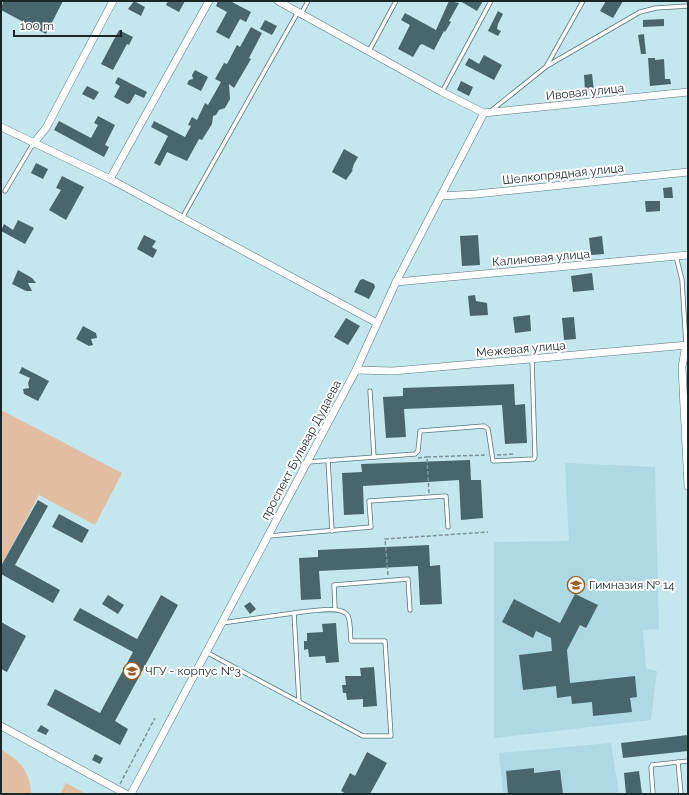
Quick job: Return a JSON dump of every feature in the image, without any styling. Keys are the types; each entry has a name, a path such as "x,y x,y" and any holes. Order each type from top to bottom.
{"street":[{"path":"33,144 46,128 113,1"},
{"path":"110,179 209,1"},
{"path":"278,1 442,92 487,112"},
{"name":"Ивовая улица","path":"487,112 688,92"},
{"name":"проспект Бульвар Дудаева","path":"131,794 356,370 396,282 487,112"},
{"path":"1,127 33,144 110,179 377,323"},
{"name":"Шелкопрядная улица","path":"441,196 476,194 688,172"},
{"name":"Калиновая улица","path":"396,282 688,256"},
{"path":"687,345 682,367 688,486"},
{"name":"Межевая улица","path":"356,370 393,371 687,345"},
{"path":"1,726 126,794"}],"lane":[{"path":"182,218 299,13 308,1"},
{"path":"369,51 396,1"},
{"path":"442,92 491,1"},
{"path":"547,66 583,1"},
{"path":"487,112 547,66 640,12 656,8 688,6"},
{"path":"5,191 33,144"},
{"path":"676,256 682,280 687,345"},
{"path":"307,462 417,454 419,432 422,430 484,426 488,429 492,460 535,458 532,359"},
{"path":"370,391 374,457"},
{"path":"328,460 332,531"},
{"path":"268,536 371,527 370,501 446,496 448,527"},
{"path":"334,609 334,585 408,579 410,610"},
{"path":"206,652 362,736 391,736 385,641 351,641 348,616 345,612 334,609 294,613 221,624"},
{"path":"294,613 299,702"},
{"path":"653,794 651,766 654,764 688,760"},
{"path":"678,762 681,794"}],"path":[{"path":"430,497 426,457 522,454"},
{"path":"389,580 385,539 488,532"},
{"path":"117,789 155,718"}],"shaded area":[{"path":"1,410 122,473 95,525 39,495 1,566"},
{"name":"Гимназия № 14","path":"565,463 655,467 659,629 643,630 646,668 657,671 651,720 494,738 494,542 569,541"},
{"path":"611,743 619,794 503,794 499,753"},
{"path":"1,750 14,758 23,768 29,779 31,794 1,794"},
{"path":"66,783 86,794 60,794"}],"building":[{"path":"3,1 63,1 46,34 1,10"},
{"path":"134,1 145,7 141,16 128,9"},
{"path":"168,1 185,1 179,12 166,5"},
{"path":"218,1 230,1 251,12 246,22 240,19 229,39 216,32 227,12 216,6"},
{"path":"449,1 459,3 449,21 451,22 445,32 444,31 434,50 422,44 413,57 398,49 410,25 401,20 405,13 436,30"},
{"path":"460,1 483,1 477,11"},
{"path":"606,1 623,1 613,18 600,11"},
{"path":"498,11 503,14 498,24 497,29 501,31 498,36 488,31"},
{"path":"664,19 664,26 643,27 643,20"},
{"path":"265,20 277,26 272,35 260,29"},
{"path":"251,27 262,33 249,58 251,59 234,88 229,84 230,99 225,108 219,110 216,115 213,116 212,124 202,140 199,139 187,161 167,152 160,166 154,163 168,136 151,127 154,121 185,137 191,126 188,125 192,117 197,120 205,103 208,105 221,82 215,79 224,63 227,64 237,45 240,47"},
{"path":"119,30 133,37 129,45 127,44 113,70 101,64"},
{"path":"644,34 646,54 641,54 638,35"},
{"path":"484,55 502,65 494,80 465,65 469,58 479,64"},
{"path":"648,58 655,58 655,60 664,59 665,79 670,79 671,84 650,86"},
{"path":"195,70 208,77 201,91 187,84 189,80 193,79 192,75"},
{"path":"592,74 594,91 585,92 584,75"},
{"path":"118,77 147,92 144,98 135,94 130,103 127,104 114,97 120,86 115,83"},
{"path":"461,81 473,87 469,96 457,90"},
{"path":"87,86 99,92 94,100 82,94"},
{"path":"98,116 115,125 105,145 109,147 104,157 54,130 59,121 91,138 98,125 94,123"},
{"path":"344,149 358,157 354,164 353,170 346,180 332,172"},
{"path":"36,163 48,169 43,179 31,173"},
{"path":"62,176 84,187 66,220 49,210 61,190 56,188"},
{"path":"672,187 673,198 664,198 663,188"},
{"path":"645,201 660,201 660,211 646,212"},
{"path":"18,220 34,228 25,244 1,231 4,224 13,230"},
{"path":"144,235 156,241 152,247 157,250 153,258 137,249"},
{"path":"478,235 480,265 462,266 460,236"},
{"path":"602,236 604,254 591,255 589,238"},
{"path":"18,270 32,278 36,283 28,283 32,291 26,291 12,284"},
{"path":"592,273 594,290 573,292 571,276"},
{"path":"363,279 374,284 375,287 369,299 354,292 360,280"},
{"path":"475,295 476,301 487,303 488,315 470,316 468,296"},
{"path":"530,315 531,331 515,333 513,317"},
{"path":"574,317 576,339 564,340 562,318"},
{"path":"346,318 360,326 348,345 334,337"},
{"path":"83,326 96,333 97,338 91,339 93,345 89,346 76,339"},
{"path":"22,367 49,381 38,401 24,394 23,389 29,388 28,383 30,378 19,373"},
{"path":"514,384 515,405 525,404 527,443 505,444 502,405 404,409 406,437 386,438 383,397 403,396 403,388"},
{"path":"470,460 471,480 481,480 483,518 461,520 459,480 363,486 364,514 344,515 342,473 362,472 361,464"},
{"path":"38,500 48,506 15,565 60,590 53,603 1,574 1,566"},
{"path":"59,514 89,530 82,543 52,527"},
{"path":"429,545 430,566 440,565 442,604 420,605 418,566 319,571 321,599 301,600 299,558 318,557 318,550"},
{"path":"575,594 598,605 586,628 580,625 567,650 570,683 635,676 637,697 630,698 632,712 593,716 592,702 572,704 571,696 557,698 556,686 523,690 519,655 552,651 551,638 536,631 533,638 502,622 514,599 560,623"},
{"path":"108,595 124,605 118,614 102,604"},
{"name":"ЧГУ - корпус №3","path":"161,595 178,605 115,721 128,729 120,745 47,705 55,689 100,713 133,652 73,620 80,608 137,639"},
{"path":"250,602 256,609 250,614 244,606"},
{"path":"1,622 26,636 7,672 1,669"},
{"path":"336,623 339,662 326,663 325,656 309,657 308,649 304,650 304,641 307,641 307,633 323,632 322,624"},
{"path":"374,667 377,706 363,707 363,699 347,700 346,693 343,693 342,685 346,685 345,676 361,676 360,668"},
{"path":"41,725 49,730 46,735 37,731"},
{"path":"688,735 688,751 623,758 621,743"},
{"path":"367,752 387,763 370,794 346,794 341,791 350,773 355,776"},
{"path":"95,754 103,758 100,764 92,760"},
{"path":"534,768 534,773 560,770 563,794 508,794 506,771"},
{"path":"639,771 642,794 626,794 624,773"}],"place":[{"name":"Гимназия № 14","path":"576,585"},
{"name":"ЧГУ - корпус №3","path":"132,671"}]}
